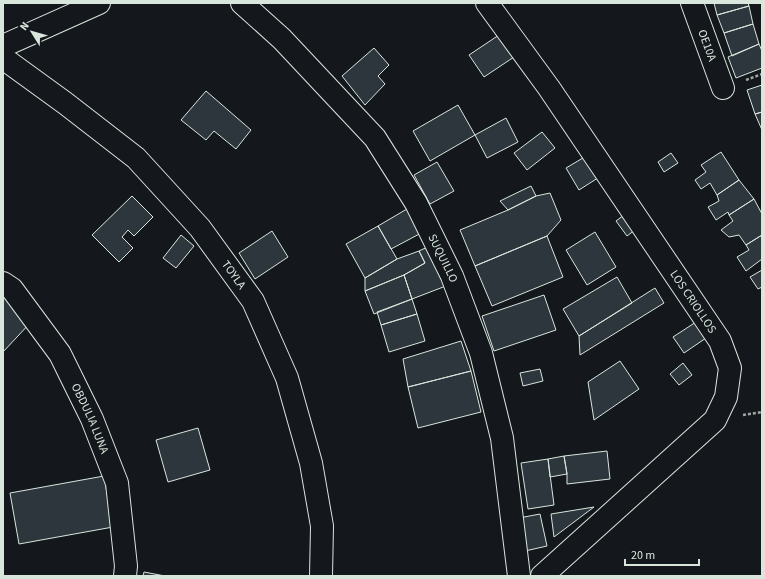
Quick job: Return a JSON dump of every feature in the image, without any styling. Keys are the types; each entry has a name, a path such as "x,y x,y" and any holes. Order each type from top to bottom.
{"street":[{"path":"3,46 99,3"},
{"name":"SUQUILLO","path":"242,3 282,38 375,138 416,203 452,276 481,353 502,438 519,576"},
{"name":"LOS CRIOLLOS","path":"487,3 549,88 720,342 730,368 726,397 715,420 542,576"},
{"name":"OE10A","path":"692,3 723,88"},
{"name":"TOYLA","path":"3,58 65,103 136,158 200,228 253,301 288,378 311,462 322,526 321,576"},
{"name":"OBDULIA LUNA","path":"3,283 12,289 60,354 92,419 117,483 126,566 125,576"}],"building":[{"path":"714,3 748,3 749,6 717,15"},
{"path":"749,6 753,24 724,33 717,15"},
{"path":"753,24 759,44 732,56 724,33"},
{"path":"499,35 514,57 484,77 469,55"},
{"path":"759,44 762,51 762,68 736,78 728,57"},
{"path":"374,48 389,65 378,76 385,84 365,105 342,76"},
{"path":"762,85 762,112 755,114 747,90"},
{"path":"206,91 251,130 236,149 214,131 206,140 181,120"},
{"path":"458,105 475,135 430,161 413,131"},
{"path":"762,112 762,130 755,114"},
{"path":"506,118 518,142 487,158 475,135"},
{"path":"542,132 555,148 527,170 514,153"},
{"path":"721,152 739,180 717,195 710,183 701,189 695,180 706,172 701,165"},
{"path":"671,153 678,163 664,172 658,162"},
{"path":"588,155 601,176 579,190 566,168"},
{"path":"437,162 454,191 430,204 414,175"},
{"path":"739,180 754,199 729,215 728,212 716,220 708,207 719,201 717,195"},
{"path":"531,186 536,196 508,210 500,201"},
{"path":"550,193 561,220 547,236 475,266 460,230 508,210 536,196"},
{"path":"132,196 153,217 134,236 128,230 122,237 133,248 119,262 92,235"},
{"path":"754,199 762,214 762,235 746,245 739,235 729,237 721,230 733,221 729,215"},
{"path":"412,206 425,231 391,249 378,226"},
{"path":"624,215 635,230 627,236 616,221"},
{"path":"378,226 397,259 365,278 346,244"},
{"path":"272,231 288,257 255,279 239,253"},
{"path":"595,232 616,267 587,285 566,250"},
{"path":"181,235 194,246 176,268 163,258"},
{"path":"762,235 762,259 746,271 737,257 749,250 746,245"},
{"path":"547,236 563,277 492,306 475,266"},
{"path":"434,244 451,284 412,299 404,275 425,263 419,251"},
{"path":"419,251 425,263 404,275 365,291 365,278 397,259"},
{"path":"762,270 762,287 758,289 750,277"},
{"path":"404,275 412,299 374,314 365,291"},
{"path":"617,277 632,303 579,336 563,309"},
{"path":"655,288 664,303 580,355 579,336"},
{"path":"544,295 556,330 494,351 482,316"},
{"path":"3,296 31,322 3,352"},
{"path":"412,299 417,314 381,325 377,312"},
{"path":"417,314 425,341 389,352 381,325"},
{"path":"696,322 706,338 684,353 673,337"},
{"path":"461,341 471,371 408,387 403,359"},
{"path":"620,361 639,389 594,420 588,382"},
{"path":"683,363 692,375 679,385 670,374"},
{"path":"540,369 543,381 523,386 520,373"},
{"path":"471,371 481,412 418,428 408,387"},
{"path":"198,428 210,470 168,482 156,440"},
{"path":"607,451 610,479 567,484 564,456"},
{"path":"564,456 567,474 550,477 548,459"},
{"path":"548,459 554,505 528,509 521,463"},
{"path":"104,476 113,527 19,544 10,493"},
{"path":"594,507 554,537 551,514"},
{"path":"540,514 547,546 525,551 519,518"},
{"path":"144,572 165,576 143,576"}]}
